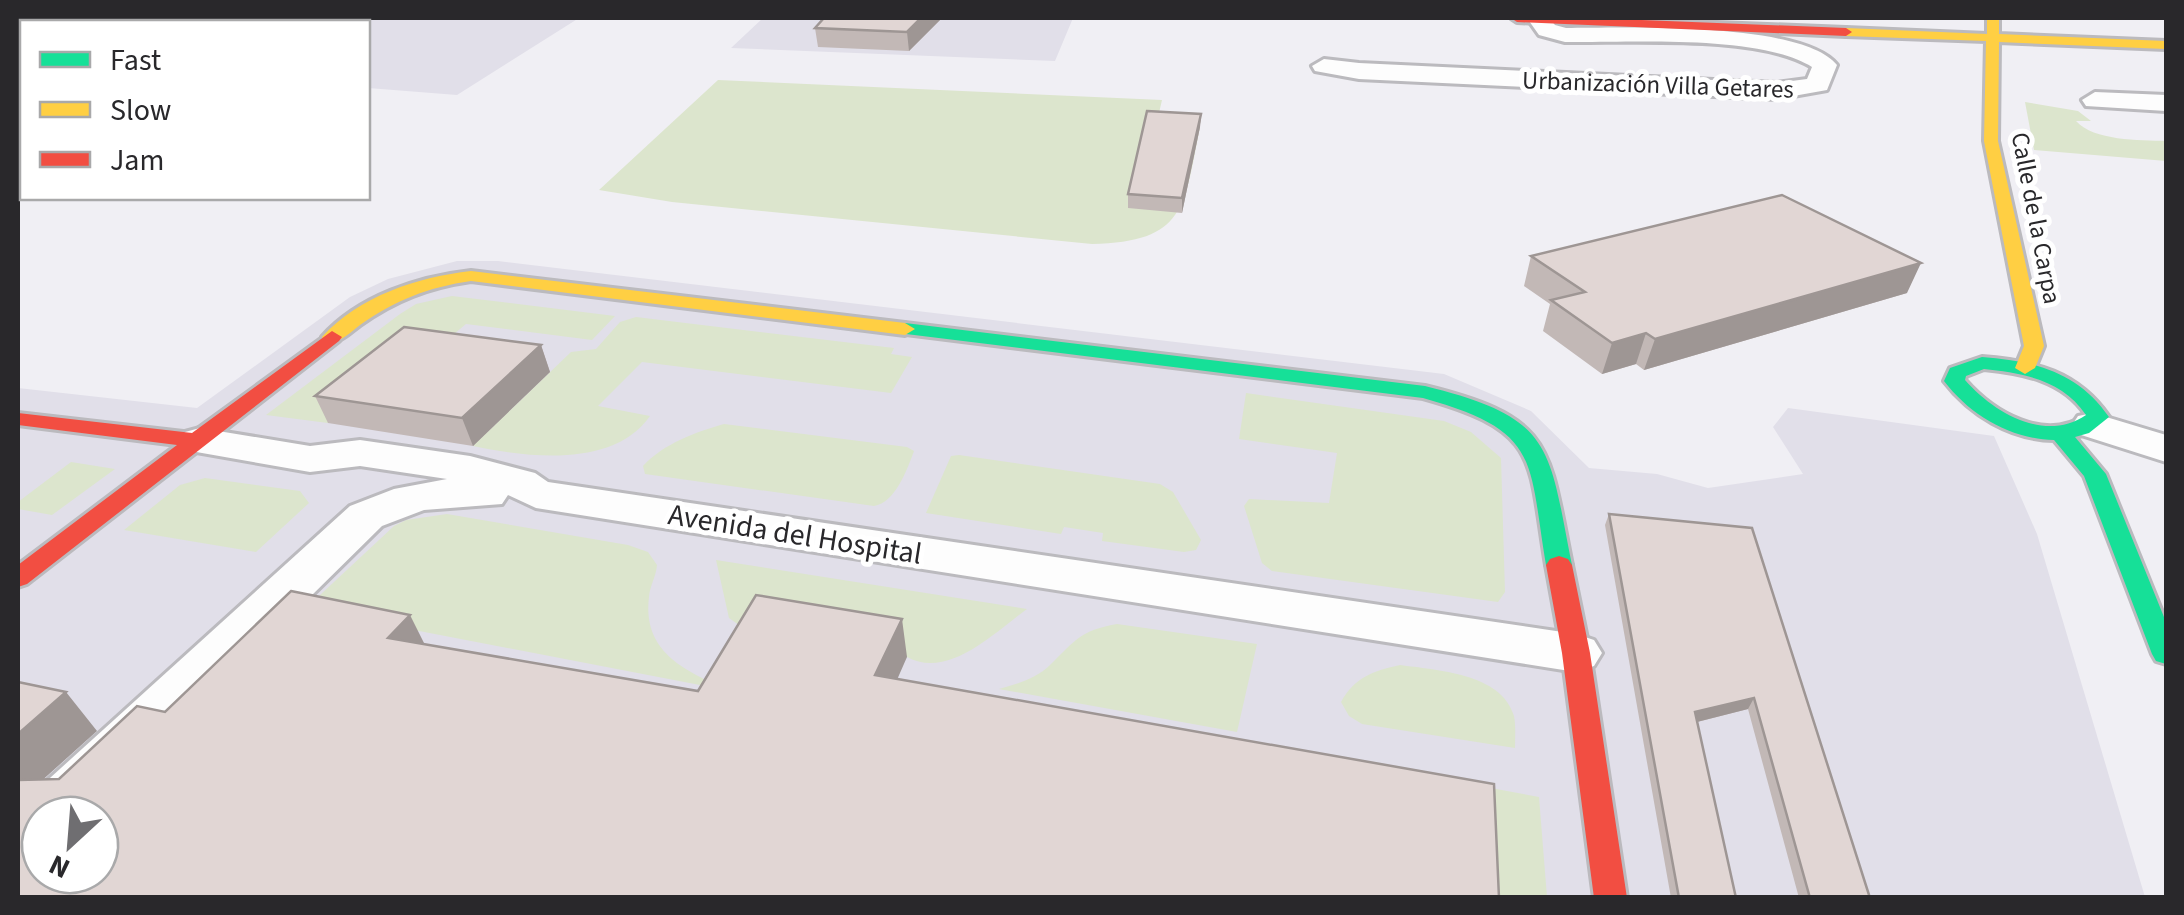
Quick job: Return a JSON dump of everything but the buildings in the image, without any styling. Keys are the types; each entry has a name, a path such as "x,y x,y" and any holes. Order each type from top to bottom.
{"street":[{"path":"1534,27 1994,28 2166,45"},
{"name":"Urbanización Villa Getares","path":"1324,66 1776,92 1818,85 1824,65 1809,52 1774,43 1534,27"},
{"name":"Calle de la Carpa","path":"1994,28 1991,141 2034,346 2025,368"},
{"path":"2095,100 2166,103"},
{"path":"18,578 380,300 425,281 471,276 1382,385 1464,403 1498,417 1522,434 1537,455 1576,653 1611,898"},
{"path":"2077,429 2098,417 2084,395 2025,368 1982,363 1957,372 1954,381 1971,404 1990,415 2037,431 2077,429 2166,449"},
{"name":"Avenida del Hospital","path":"18,419 310,459 360,453 470,469 520,483 536,494 1576,653"},
{"path":"2077,429 2166,654"},
{"path":"310,459 358,486 368,499 366,516"},
{"path":"71,795 366,516 399,501 450,490 521,497 536,494"}],"shaded area":[{"path":"579,18 457,95 370,88 370,20 34,20"},
{"path":"763,18 1073,18 1055,61 731,48"},
{"path":"457,261 498,261 1444,374 1531,411 1589,468 1657,474 1708,488 1803,474 1773,427 1788,408 1994,436 2037,534 2145,897 18,898 18,388 197,408 350,297 388,279"}],"green space":[{"path":"718,80 1162,100 1159,113 1200,127 1190,179 1175,215 1146,236 1123,242 1092,244 672,202 599,190"},
{"path":"2025,102 2078,111 2091,121 2076,121 2105,136 2166,141 2166,161 2034,150"},
{"path":"452,296 615,316 592,340 466,324 429,355 414,353 328,423 266,415 400,314 416,304"},
{"path":"636,317 894,348 891,354 912,357 891,393 642,362 598,406 650,416 634,433 614,445 568,455 473,446 571,352 596,349 620,322"},
{"path":"1246,393 1444,421 1471,432 1501,458 1505,592 1498,602 1272,571 1262,563 1244,506 1249,499 1329,503 1337,453 1239,439"},
{"path":"724,424 914,451 894,492 874,506 645,474 643,466 660,451"},
{"path":"951,456 1160,484 1173,492 1201,540 1196,550 1184,552 1102,541 1103,533 1064,527 1061,534 926,513"},
{"path":"71,462 115,469 52,515 18,509 18,502"},
{"path":"205,478 300,491 309,503 256,552 124,530 180,485"},
{"path":"447,514 628,545 648,552 657,565 649,616 660,646 684,668 731,691 305,609 394,526 406,520"},
{"path":"716,560 1027,609 971,650 939,662 923,662 746,630 729,618"},
{"path":"1117,624 1257,644 1237,732 999,689 1039,674 1086,633"},
{"path":"1400,665 1466,676 1496,691 1514,716 1515,748 1362,724 1349,716 1341,702 1352,687 1373,673"},
{"path":"1480,786 1539,797 1547,897 1484,897"}],"traffic: fast":[{"path":"905,329 1425,392 1472,407 1518,432 1537,457 1559,565"},
{"path":"1982,363 2048,375 2076,391 2098,417 2082,428 2063,433 2043,433 2002,420 1983,409 1954,381 1957,372 1982,363"},
{"path":"2060,433 2095,474 2166,654"}],"traffic: slow":[{"path":"1993,18 1991,141 2034,346 2025,368"},
{"path":"1846,32 2166,45"},
{"path":"332,337 396,295 430,283 471,276 905,329"}],"traffic: jam":[{"path":"1517,18 1846,32"},
{"path":"18,578 332,337"},
{"path":"18,419 200,441"},
{"path":"1559,565 1576,653 1611,898"}]}
